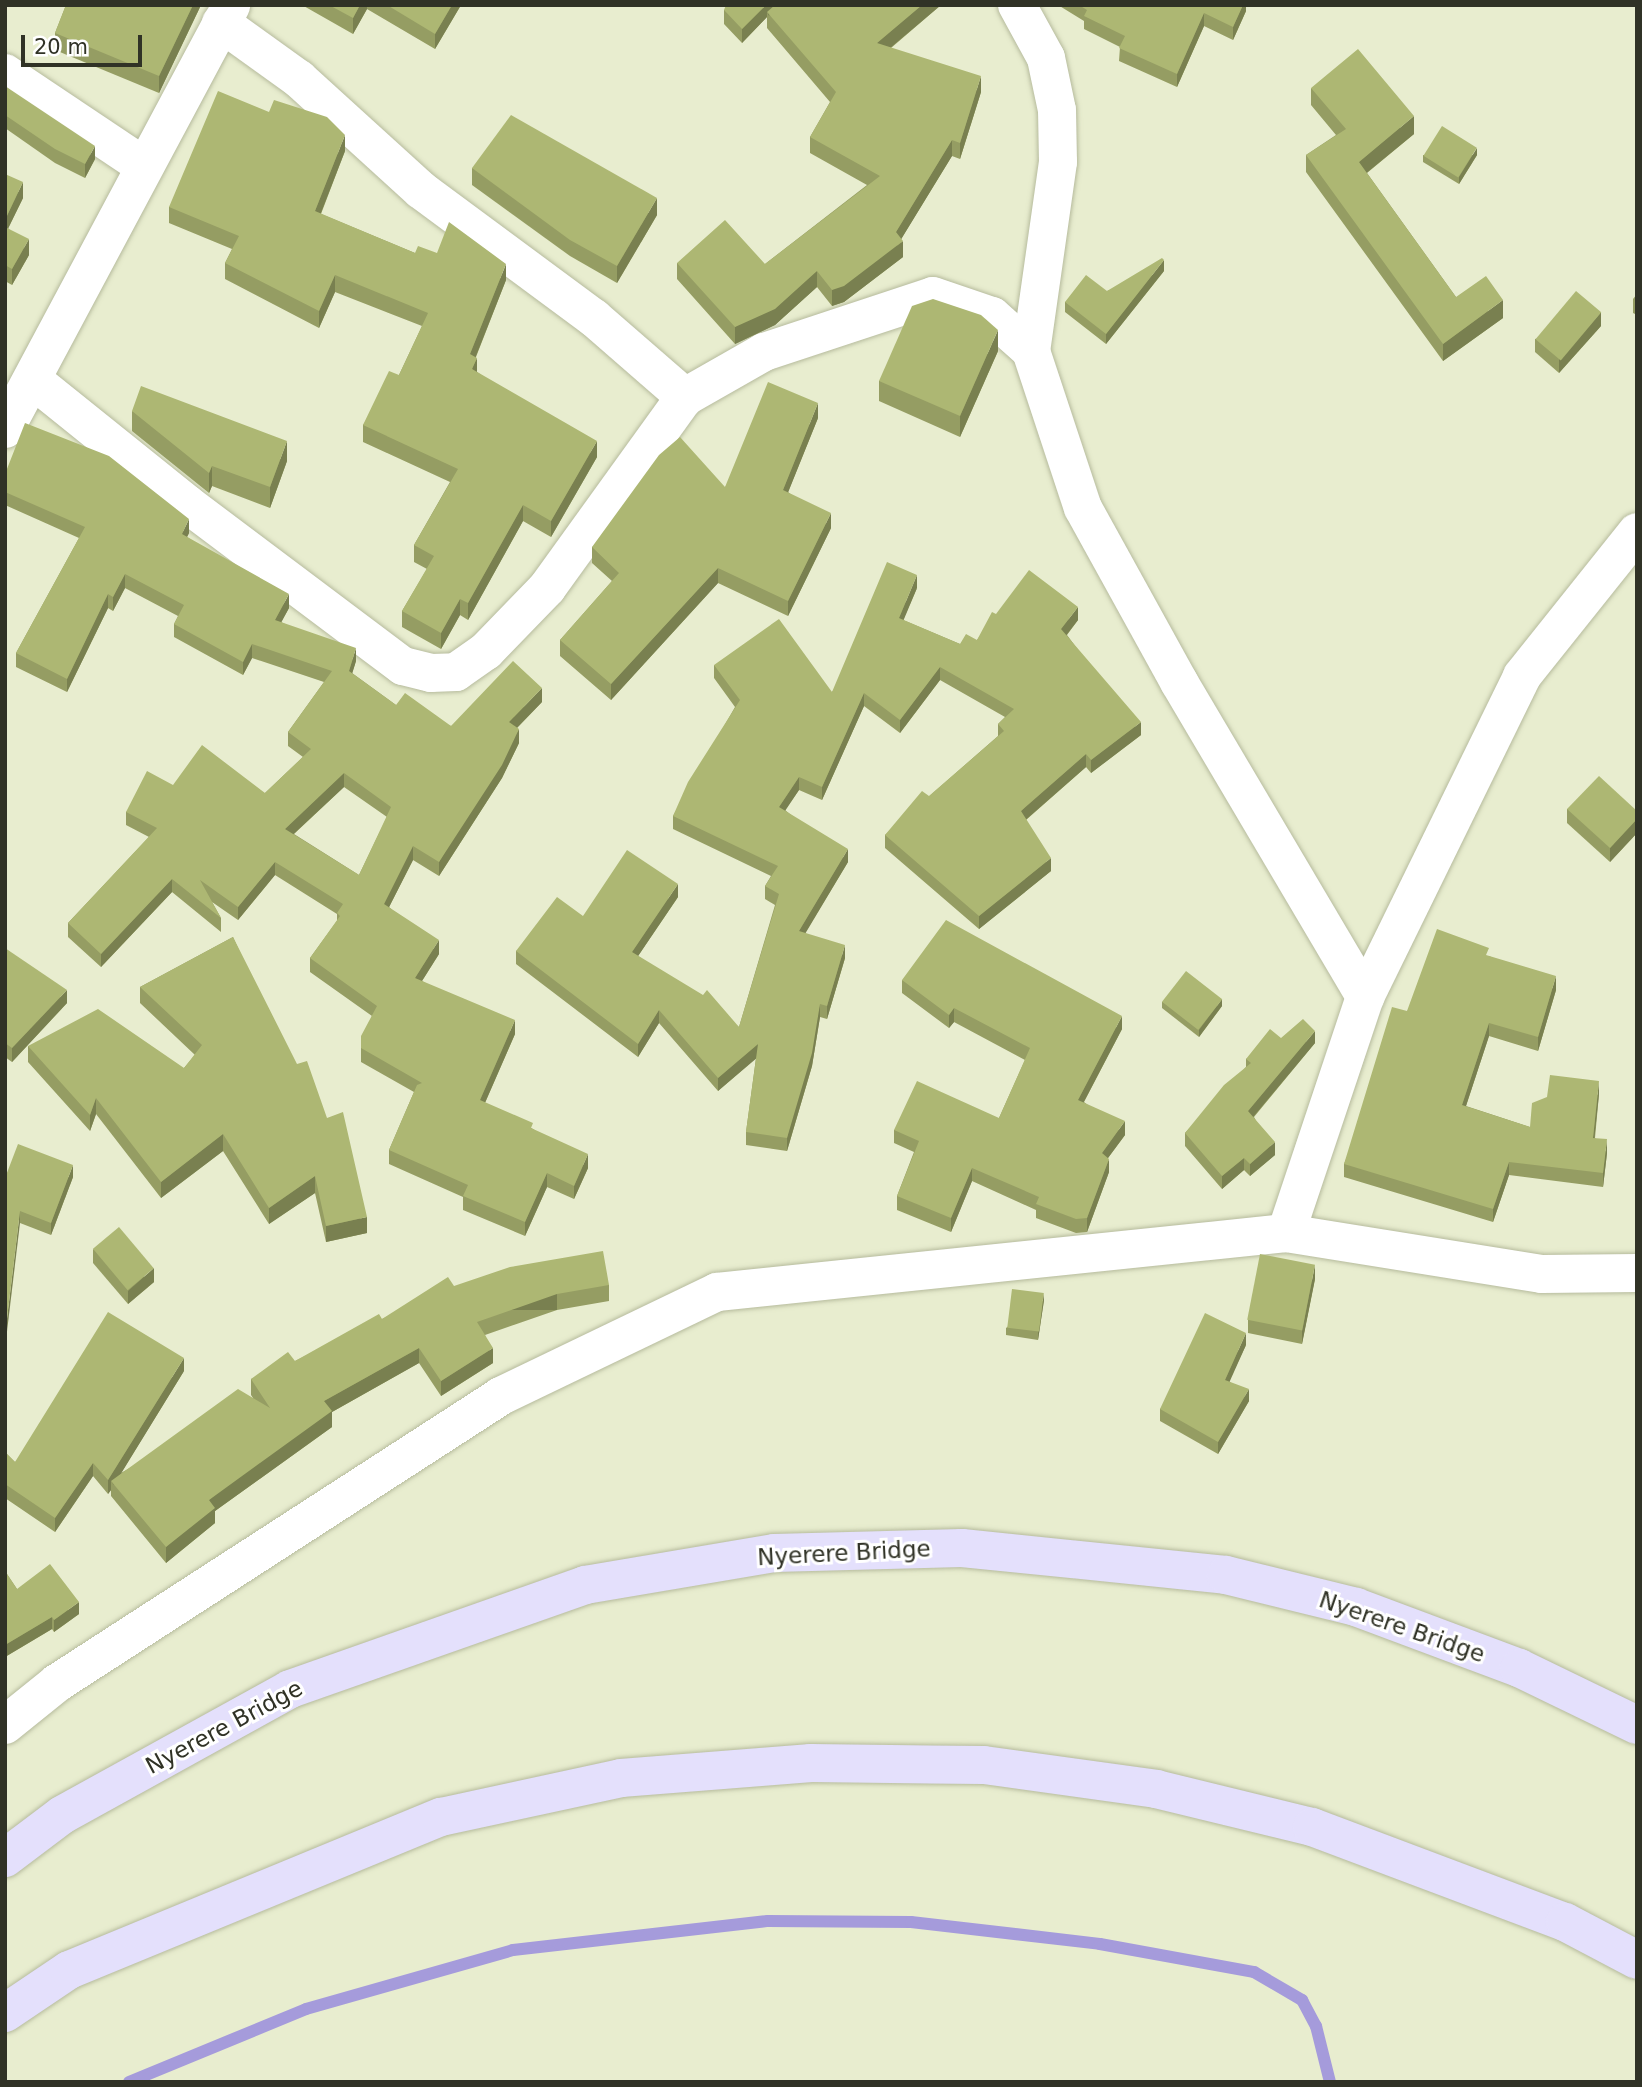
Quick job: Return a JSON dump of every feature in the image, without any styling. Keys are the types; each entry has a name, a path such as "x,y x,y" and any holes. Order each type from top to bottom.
{"main road":[{"name":"Nyerere Bridge","path":"5,1858 62,1815 290,1689 585,1585 774,1553 962,1548 1226,1575 1356,1607 1520,1668 1637,1725"},
{"path":"5,2013 69,1970 442,1817 621,1778 811,1763 984,1765 1156,1789 1312,1827 1565,1922 1637,1960"}],"street":[{"path":"1017,5 1046,58 1057,110 1058,162 1031,351 1083,508 1179,682 1365,997"},
{"path":"5,429 226,14 421,190 594,318 685,397"},
{"path":"5,72 144,166"},
{"path":"33,380 187,504 403,666 431,673 456,672 486,651 548,588 685,397 764,352 933,296 992,316 1031,351"},
{"path":"1286,1233 1365,997 1522,676 1633,542"},
{"path":"5,1725 57,1683 501,1396 716,1292 1286,1233 1542,1274 1637,1273"}],"building":[{"path":"66,5 193,5 159,76 55,33"},
{"path":"329,5 360,5 353,18"},
{"path":"387,5 452,5 435,34"},
{"path":"726,5 766,5 742,29 724,10"},
{"path":"775,5 922,5 877,43 981,76 960,143 952,140 896,232 903,241 844,286 832,290 817,271 775,309 735,327 677,263 725,220 765,264 880,176 810,137 836,92 767,12"},
{"path":"1079,5 1243,5 1233,27 1204,13 1177,74 1119,48 1125,36 1084,16 1087,10"},
{"path":"1358,49 1414,116 1359,162 1456,297 1486,276 1503,300 1443,344 1306,155 1346,129 1311,88"},
{"path":"5,86 95,146 85,164 55,149 5,115"},
{"path":"218,91 269,112 274,100 327,117 345,135 315,211 415,253 418,246 437,253 449,222 506,264 470,354 477,358 472,369 597,441 551,521 523,505 468,603 460,599 441,633 402,611 434,556 414,545 458,469 363,425 389,371 399,375 428,313 335,275 319,311 225,263 239,236 169,207"},
{"path":"511,115 657,198 617,266 570,240 472,168"},
{"path":"1442,126 1477,148 1458,177 1423,156"},
{"path":"5,174 23,182 5,220"},
{"path":"5,227 29,239 12,269 5,265"},
{"path":"1162,258 1164,260 1106,334 1065,302 1086,275 1107,291"},
{"path":"1576,291 1601,312 1561,360 1536,339"},
{"path":"933,299 981,315 998,330 960,416 879,381 912,306"},
{"path":"768,382 818,403 783,490 831,513 788,601 718,568 611,684 560,640 619,573 592,547 659,455 680,437 725,487"},
{"path":"141,386 287,441 270,487 212,466 209,473 132,411"},
{"path":"25,423 109,456 189,519 182,534 289,594 275,620 356,648 349,671 396,705 405,693 451,726 513,661 542,688 509,722 519,729 502,765 439,862 413,846 384,904 439,940 415,978 515,1020 480,1100 533,1123 531,1128 588,1154 574,1186 547,1173 525,1222 463,1196 468,1185 389,1150 417,1085 422,1083 361,1048 361,1036 377,1006 310,958 340,916 337,913 343,904 275,862 238,907 200,880 221,918 172,879 101,954 68,923 157,828 126,812 147,771 173,785 202,745 265,793 311,749 288,732 332,671 252,644 243,662 174,624 184,605 125,574 113,597 108,594 67,679 16,653 85,527 5,492 5,474","holes":["344,773 391,807 359,875 285,829"]},
{"path":"887,562 917,575 899,618 960,644 966,634 977,640 992,612 996,614 1029,570 1078,607 1061,629 1141,722 1091,760 1086,754 1021,811 1051,858 979,916 885,835 922,791 929,796 1004,731 998,724 1014,709 940,667 900,720 864,693 822,787 799,777 779,807 848,849 799,931 845,945 827,1006 820,1004 812,1053 787,1138 746,1132 758,1044 718,1078 659,1010 638,1044 516,951 557,897 583,916 627,850 678,884 632,952 703,995 707,990 739,1027 779,894 765,886 778,866 673,816 688,782 740,700 714,665 779,619 832,692"},
{"path":"1599,776 1637,811 1637,819 1610,848 1567,809"},
{"path":"946,920 1122,1016 1078,1100 1125,1121 1102,1153 1109,1159 1087,1218 1076,1219 1036,1204 1039,1197 972,1168 951,1218 897,1196 919,1141 894,1130 917,1081 999,1118 1030,1048 954,1008 949,1015 902,980"},
{"path":"1437,929 1489,948 1486,955 1556,976 1538,1037 1489,1023 1462,1105 1530,1127 1532,1103 1547,1097 1550,1075 1599,1081 1593,1138 1607,1139 1603,1173 1509,1162 1493,1209 1344,1164 1392,1007 1407,1011"},
{"path":"233,937 297,1064 307,1061 327,1118 343,1112 367,1217 326,1226 315,1176 269,1208 223,1134 161,1182 96,1098 90,1115 28,1046 98,1009 184,1068 202,1045 140,987"},
{"path":"5,948 67,990 12,1048 5,1043"},
{"path":"1186,971 1222,999 1198,1030 1162,1002"},
{"path":"1303,1019 1315,1031 1248,1111 1275,1142 1250,1164 1244,1158 1222,1176 1185,1133 1224,1085 1251,1063 1246,1059 1270,1029 1281,1038"},
{"path":"18,1144 73,1165 51,1223 20,1211 5,1335 5,1178"},
{"path":"119,1227 154,1268 128,1290 93,1249"},
{"path":"603,1251 609,1285 557,1294 477,1322 493,1348 441,1381 419,1348 324,1401 332,1411 209,1500 215,1508 166,1547 111,1481 238,1389 270,1408 251,1379 288,1352 295,1361 379,1314 382,1319 448,1277 454,1286 510,1267"},
{"path":"1260,1254 1315,1265 1302,1330 1247,1320"},
{"path":"1012,1289 1044,1293 1039,1332 1007,1328"},
{"path":"108,1312 184,1358 108,1480 93,1463 55,1518 5,1484 5,1452 15,1462"},
{"path":"1205,1313 1246,1333 1225,1380 1249,1389 1218,1442 1160,1409"},
{"path":"50,1564 79,1602 54,1620 52,1617 5,1645 5,1571 17,1589"}],"waterway":[{"path":"129,2082 306,2009 513,1950 768,1921 911,1922 1100,1944 1254,1972 1302,2000 1316,2026 1330,2082"}]}
